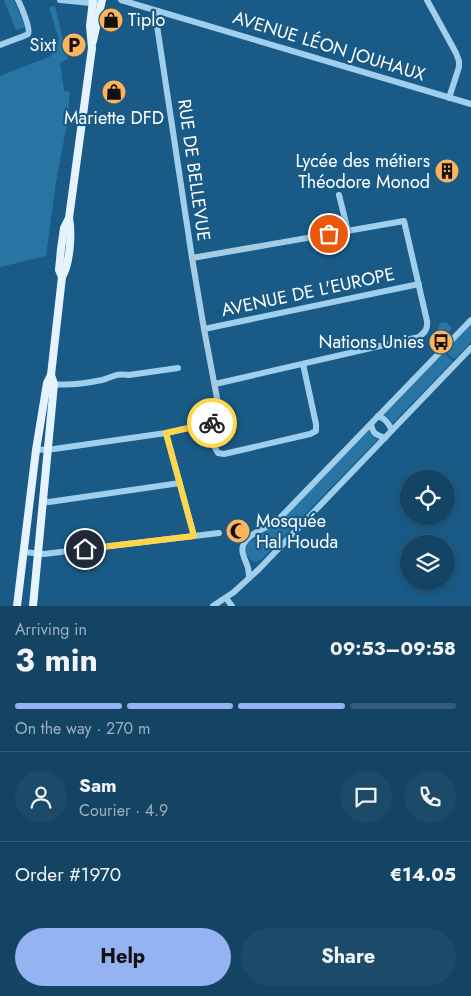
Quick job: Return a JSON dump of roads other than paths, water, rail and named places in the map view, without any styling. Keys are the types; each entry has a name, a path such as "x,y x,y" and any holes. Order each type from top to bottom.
{"main road":[{"path":"17,606 36,450 47,383 51,374 62,277 59,270 61,249 64,228 69,218 97,2"},
{"path":"33,606 54,384 51,374"}],"street":[{"path":"0,45 27,34 29,31 18,0"},
{"path":"60,0 97,2"},
{"name":"AVENUE LÉON JOUHAUX","path":"121,0 471,104"},
{"path":"427,0 459,61 459,67 449,98"},
{"name":"RUE DE BELLEVUE","path":"158,11 156,19 192,258 220,414 219,421 210,424"},
{"path":"339,195 348,231"},
{"path":"192,258 404,221 428,326 426,331 419,337 215,384"},
{"name":"AVENUE DE L'EUROPE","path":"204,329 419,284"},
{"path":"249,578 242,552 242,546 248,538 276,522 471,320"},
{"path":"213,606 226,598 266,561 471,348"},
{"path":"36,450 48,450 166,433 210,424 215,448 218,453 224,454 310,434 316,431 316,424 303,364"},
{"path":"54,384 104,380 110,376 122,374 129,375 178,368"},
{"path":"378,416 384,418 392,430"},
{"path":"371,424 375,434 385,438"},
{"path":"166,433 194,536"},
{"path":"43,501 49,502 180,483"},
{"path":"23,552 38,554 218,534"},
{"path":"246,562 259,564 266,561"},
{"path":"246,562 258,569"},
{"path":"226,598 232,606"}],"place":[{"name":"Tiplo","path":"111,20"},
{"name":"Sixt","path":"74,45"},
{"name":"Mariette DFD","path":"114,92"},
{"name":"Lycée des métiers Théodore Monod","path":"447,171"},
{"name":"Nations Unies","path":"441,342"},
{"name":"Mosquée Hal Houda","path":"238,531"}]}
